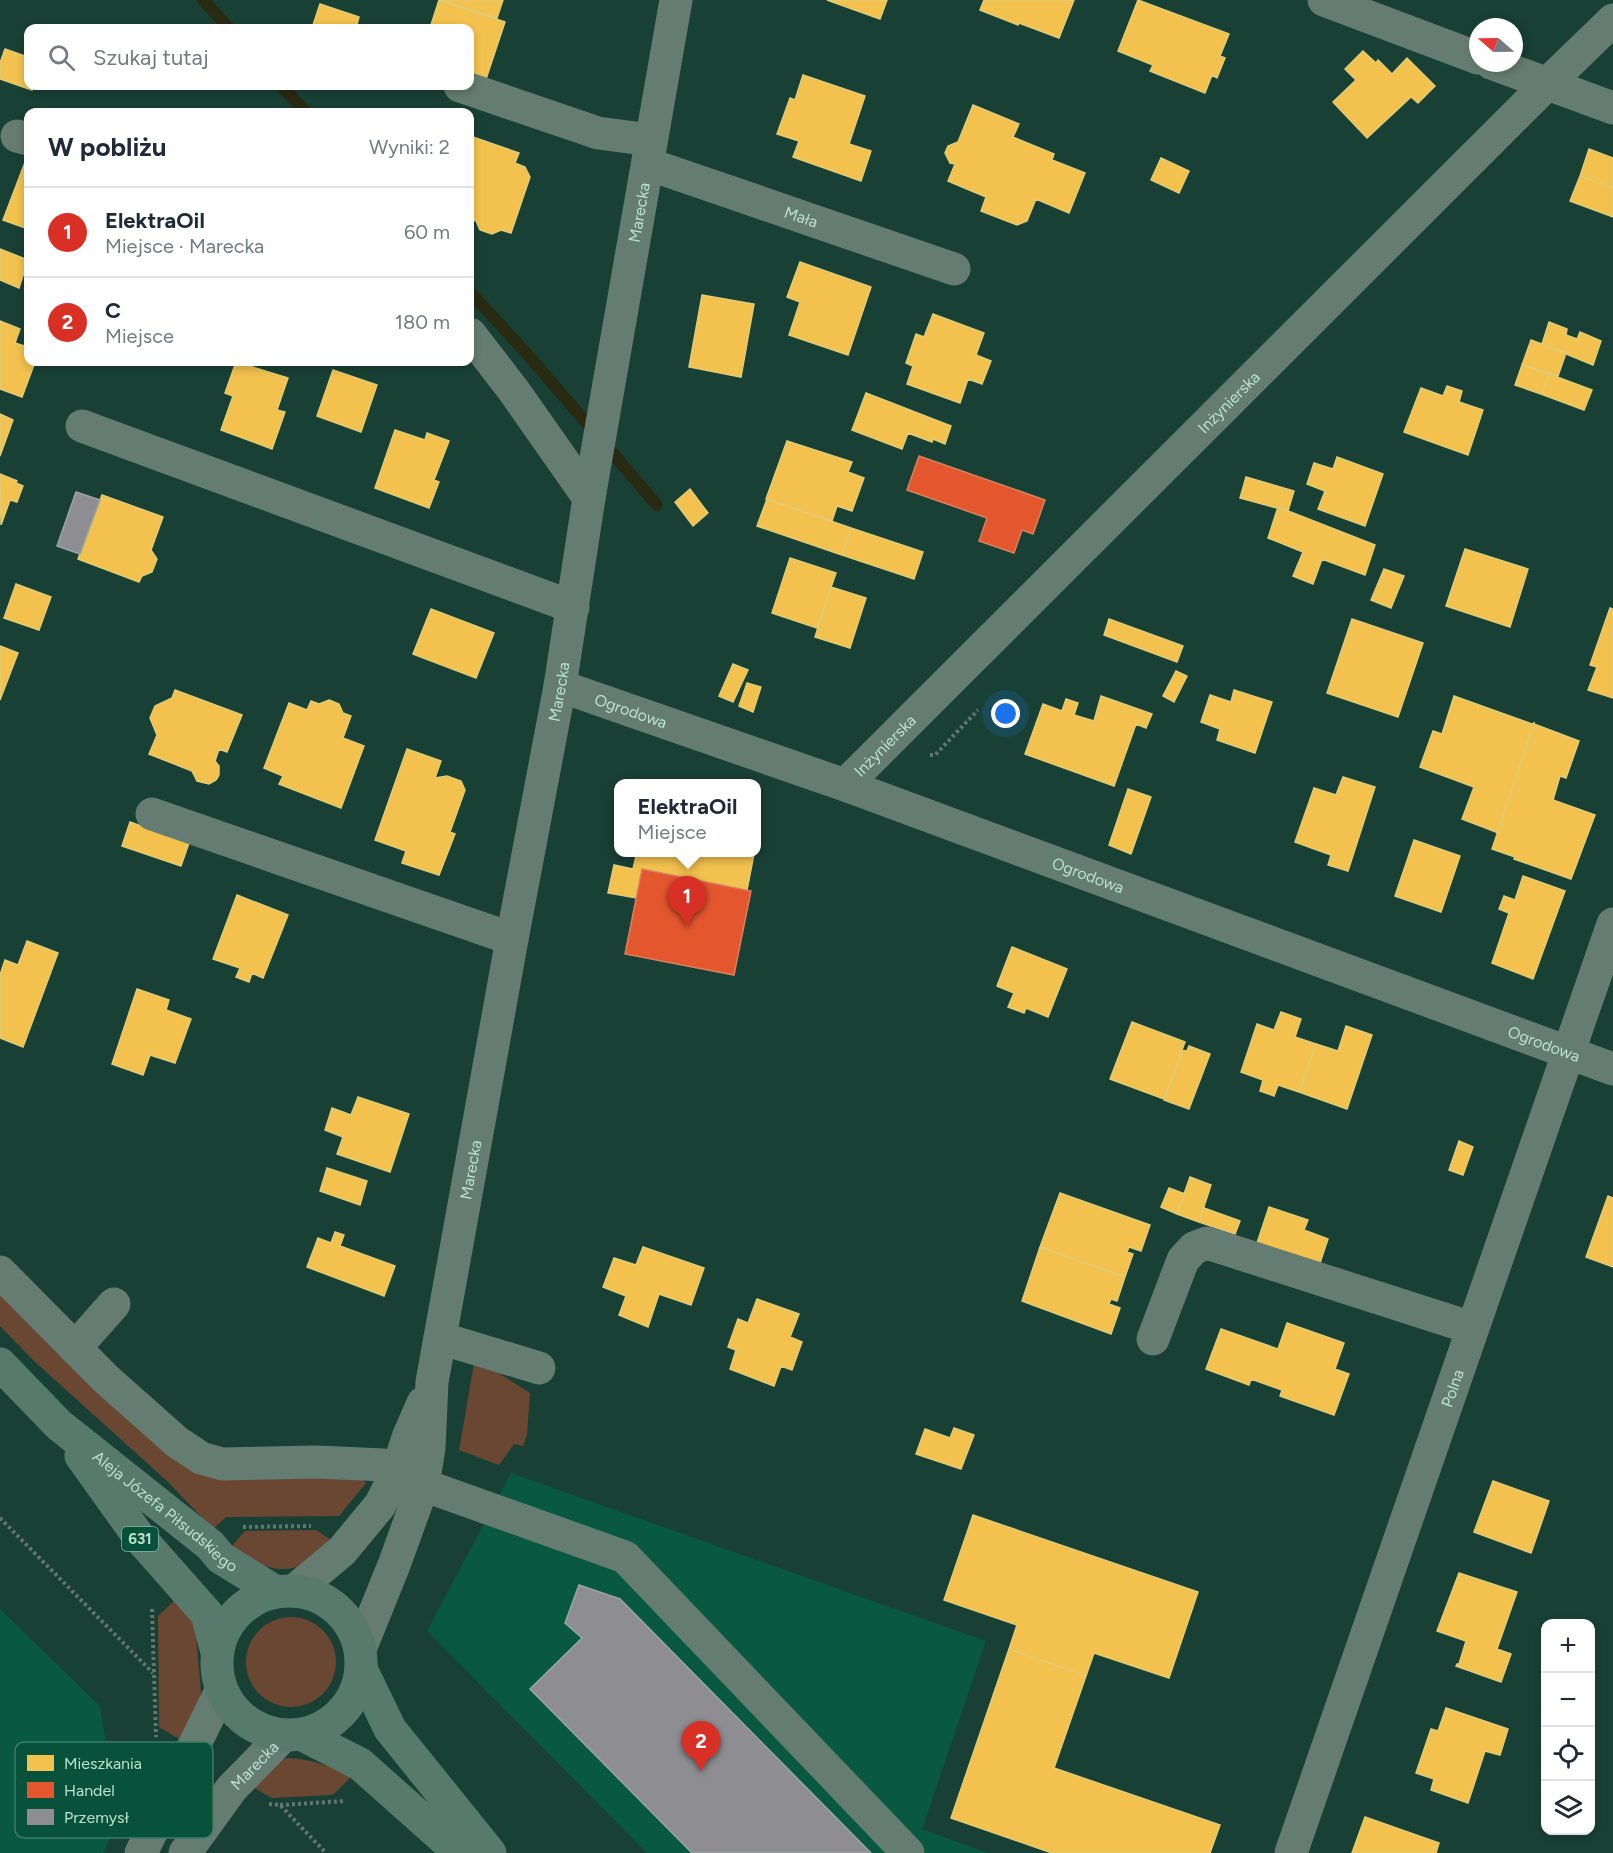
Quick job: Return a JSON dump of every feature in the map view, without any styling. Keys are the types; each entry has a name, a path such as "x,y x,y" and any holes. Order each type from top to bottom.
{"main road":[{"name":"Aleja Józefa Piłsudskiego","path":"0,1364 59,1425 210,1545 221,1558 285,1591"},
{"name":"Aleja Józefa Piłsudskiego","path":"59,1425 138,1537 207,1614 217,1652"},
{"path":"460,1853 360,1764 293,1735 263,1732 246,1722 232,1708 221,1691 217,1672 217,1652 230,1619 244,1606 259,1597 285,1591 313,1594 330,1603 344,1616 355,1632 361,1659 390,1729 490,1853"},
{"path":"293,1735 321,1729 337,1719 349,1704 357,1687 361,1659"}],"street":[{"name":"Marecka","path":"285,1591 342,1551 380,1505 409,1479 429,1448 432,1382 560,686 592,484 676,0"},
{"path":"1324,0 1469,55"},
{"name":"Inżynierska","path":"845,785 1547,84 1613,21"},
{"path":"1515,72 1613,108"},
{"name":"Mała","path":"472,90 650,152 954,269"},
{"path":"474,339 592,484"},
{"path":"82,426 573,607"},
{"name":"Ogrodowa","path":"560,686 845,785 1613,1069"},
{"path":"152,814 512,939"},
{"name":"Polna","path":"1291,1853 1613,924"},
{"path":"1153,1339 1183,1260 1194,1248 1208,1243 1472,1328"},
{"path":"0,1272 106,1379 177,1442 201,1458 222,1464 317,1462 384,1465 409,1479 625,1557 908,1853"},
{"path":"75,1348 114,1304"},
{"path":"440,1338 539,1368"},
{"name":"Marecka","path":"361,1659 394,1566 409,1479"},
{"path":"197,1742 221,1691"},
{"name":"Marecka","path":"213,1814 232,1788 293,1735"},
{"path":"141,1853 148,1838"},
{"name":"Marecka","path":"185,1853 196,1838"}],"path":[{"path":"0,1518 154,1674"},
{"path":"210,1545 230,1527 326,1526 351,1539"},
{"path":"156,1742 152,1606 178,1580"},
{"path":"232,1788 247,1801 280,1805 348,1801 371,1773"},
{"path":"280,1805 326,1853"}],"shaded area":[{"path":"0,1283 154,1437 361,1477 366,1483 339,1516 226,1517 213,1529 167,1481 34,1361 0,1326"},
{"path":"475,1358 530,1393 527,1435 523,1446 514,1444 499,1465 459,1450"},
{"path":"511,1473 986,1641 922,1829 988,1853 647,1853 427,1631"},
{"path":"316,1530 334,1542 302,1565 292,1568 274,1568 265,1565 231,1547 245,1531"},
{"path":"176,1599 195,1623 201,1693 199,1710 181,1740 159,1727 158,1616"},
{"path":"0,1609 100,1706 106,1742 15,1742 15,1838 110,1838 103,1853 0,1853"},
{"path":"291,1617 308,1621 323,1630 332,1645 336,1662 332,1679 323,1694 308,1703 291,1707 274,1703 259,1694 250,1679 246,1662 250,1645 259,1630 274,1621"},
{"path":"286,1758 320,1763 351,1777 334,1794 330,1795 272,1798 249,1785 271,1764"}],"building: Mieszkania":[{"path":"439,0 505,22 486,79 474,74 474,24 431,24"},
{"path":"440,0 503,0 497,18"},
{"path":"827,0 887,0 880,19"},
{"path":"984,0 1074,0 1059,38 980,10"},
{"path":"1138,0 1229,34 1220,56 1225,58 1217,78 1212,75 1205,93 1150,71 1153,65 1118,51"},
{"path":"320,4 359,17 357,24 313,24"},
{"path":"5,49 24,56 24,87 0,79 0,63"},
{"path":"1363,51 1376,63 1378,60 1392,74 1407,58 1435,86 1418,103 1411,97 1367,138 1333,102 1356,80 1345,69"},
{"path":"803,75 865,96 849,144 871,151 861,181 793,157 799,141 777,134 790,98 795,100"},
{"path":"973,105 1019,124 1013,137 1054,154 1052,160 1085,173 1069,213 1036,199 1027,221 1017,225 981,211 986,197 948,181 955,164 950,163 945,153 948,146 958,142"},
{"path":"474,137 519,153 515,163 525,167 530,177 511,233 501,230 492,234 480,230 474,220"},
{"path":"1589,149 1613,158 1613,188 1580,176"},
{"path":"1161,158 1189,171 1179,193 1151,180"},
{"path":"24,165 24,228 3,220"},
{"path":"1580,176 1613,188 1613,217 1570,201"},
{"path":"0,249 24,258 24,272 19,288 0,280"},
{"path":"800,262 871,287 848,355 789,335 800,302 787,297"},
{"path":"702,295 754,304 741,377 689,367"},
{"path":"933,314 984,333 976,355 991,361 982,384 968,379 960,403 907,384 913,366 906,363 916,334 924,337"},
{"path":"0,321 20,329 15,343 24,346 24,366 34,366 22,397 0,389"},
{"path":"1549,322 1567,329 1566,335 1577,339 1580,332 1601,341 1593,365 1542,344"},
{"path":"1531,340 1566,353 1558,376 1522,365"},
{"path":"1522,365 1549,374 1541,394 1515,385"},
{"path":"235,366 249,366 288,378 277,410 285,412 272,449 221,430 233,396 225,393"},
{"path":"333,370 377,385 361,432 317,416"},
{"path":"1549,374 1592,390 1584,410 1541,394"},
{"path":"1447,386 1462,391 1459,402 1483,410 1468,455 1404,432 1421,388 1443,396"},
{"path":"866,393 951,426 945,444 908,433 902,449 852,430"},
{"path":"0,414 13,420 0,456"},
{"path":"395,430 425,440 427,433 449,441 434,480 439,482 429,508 375,488"},
{"path":"787,441 852,462 848,472 864,478 852,511 837,506 832,521 766,499"},
{"path":"1337,457 1383,474 1365,526 1318,509 1325,491 1307,484 1314,463 1333,469"},
{"path":"0,474 23,486 17,502 10,500 1,525"},
{"path":"1246,477 1294,491 1288,511 1240,498"},
{"path":"690,489 708,513 693,526 675,502"},
{"path":"102,495 163,517 151,550 157,559 152,572 142,576 139,582 78,559"},
{"path":"767,499 851,528 842,555 757,526"},
{"path":"1278,507 1375,545 1365,575 1322,559 1313,584 1293,576 1303,552 1268,538"},
{"path":"851,528 923,552 914,579 842,555"},
{"path":"1465,549 1528,569 1510,627 1446,606"},
{"path":"790,558 836,573 817,628 772,613"},
{"path":"1384,569 1404,576 1391,608 1371,600"},
{"path":"16,584 51,597 39,630 4,618"},
{"path":"831,587 866,598 850,648 815,637"},
{"path":"1610,608 1613,609 1613,698 1588,690 1597,667 1590,665"},
{"path":"431,609 494,633 476,678 413,654"},
{"path":"1109,619 1183,646 1177,662 1104,635"},
{"path":"1352,619 1423,643 1398,717 1327,693"},
{"path":"0,646 18,653 0,700"},
{"path":"733,664 748,670 733,702 719,696"},
{"path":"1176,671 1187,676 1174,702 1163,696"},
{"path":"747,683 761,687 753,712 739,706"},
{"path":"175,690 242,715 227,752 219,749 215,761 219,766 219,775 209,784 197,781 192,771 149,754 157,735 150,718 155,706 172,698"},
{"path":"1234,690 1272,702 1255,753 1217,740 1220,729 1201,722 1210,695 1231,702"},
{"path":"1101,696 1152,714 1146,728 1136,724 1114,786 1025,754 1043,704 1062,711 1066,699 1078,703 1074,715 1094,721"},
{"path":"1454,696 1534,723 1497,834 1462,819 1474,787 1420,767 1433,731 1442,734"},
{"path":"329,700 339,704 343,713 351,716 343,738 364,746 341,808 279,784 283,776 264,768 289,703 307,710 311,701 319,704"},
{"path":"1534,724 1579,741 1566,778 1560,776 1553,800 1595,815 1571,879 1492,849"},
{"path":"407,749 441,761 435,778 447,776 461,781 465,790 450,832 455,834 439,875 402,863 406,851 375,840"},
{"path":"1343,777 1375,787 1348,871 1328,865 1331,855 1295,842 1314,788 1336,795"},
{"path":"1128,789 1151,797 1131,854 1109,845"},
{"path":"130,822 189,843 181,866 122,846"},
{"path":"1414,840 1460,856 1441,912 1395,896"},
{"path":"636,857 753,857 747,890 642,869 636,898 608,893 614,865 633,869"},
{"path":"1523,876 1565,891 1533,979 1492,963 1509,913 1499,909 1504,896 1515,900"},
{"path":"237,895 288,915 263,978 252,973 249,982 236,977 240,968 213,959"},
{"path":"27,941 58,953 23,1047 0,1038 0,975 5,960 18,965"},
{"path":"1012,947 1067,969 1048,1017 1026,1008 1024,1013 1008,1007 1014,993 997,986"},
{"path":"137,989 169,1000 166,1010 191,1019 175,1063 150,1055 143,1075 112,1064"},
{"path":"1281,1012 1301,1019 1295,1037 1316,1044 1299,1092 1278,1085 1274,1096 1260,1091 1263,1080 1241,1072 1257,1024 1274,1030"},
{"path":"1132,1022 1185,1042 1164,1099 1110,1079"},
{"path":"1346,1026 1372,1035 1347,1109 1299,1092 1316,1044 1338,1051"},
{"path":"1189,1046 1210,1054 1189,1109 1164,1100 1182,1050 1187,1051"},
{"path":"358,1097 409,1114 390,1172 337,1154 343,1137 325,1130 332,1108 351,1115"},
{"path":"1459,1141 1473,1147 1463,1175 1449,1170"},
{"path":"327,1168 367,1181 360,1205 320,1191"},
{"path":"1190,1177 1211,1185 1199,1222 1177,1214"},
{"path":"1169,1188 1185,1194 1177,1214 1161,1207"},
{"path":"1060,1193 1150,1225 1141,1251 1129,1247 1127,1252 1133,1254 1125,1277 1040,1247"},
{"path":"1608,1196 1613,1198 1613,1267 1586,1257"},
{"path":"1269,1207 1308,1220 1304,1230 1328,1239 1319,1266 1257,1243"},
{"path":"1204,1208 1240,1221 1235,1234 1199,1222"},
{"path":"335,1232 344,1235 340,1246 395,1266 384,1296 307,1267 318,1238 331,1243"},
{"path":"643,1247 704,1268 691,1305 659,1294 648,1327 619,1315 626,1296 603,1287 614,1258 636,1265"},
{"path":"1040,1247 1125,1277 1117,1301 1111,1299 1109,1304 1120,1308 1111,1334 1022,1301"},
{"path":"757,1299 799,1314 790,1337 802,1342 792,1370 781,1366 774,1386 730,1369 736,1350 728,1347 738,1319 748,1323"},
{"path":"1287,1323 1344,1343 1335,1369 1349,1374 1334,1415 1280,1396 1282,1390 1251,1379 1249,1385 1206,1369 1221,1329 1278,1349"},
{"path":"954,1428 974,1435 961,1469 916,1454 925,1429 950,1438"},
{"path":"1493,1481 1549,1501 1531,1553 1474,1532"},
{"path":"973,1515 1198,1592 1169,1678 1094,1653 1086,1676 1009,1649 1017,1625 944,1600"},
{"path":"1459,1573 1517,1592 1497,1649 1511,1654 1501,1682 1456,1666 1459,1664 1466,1641 1437,1631"},
{"path":"1009,1649 1086,1676 1054,1768 1220,1825 1210,1853 1052,1853 951,1818"},
{"path":"1446,1708 1508,1729 1500,1755 1485,1751 1468,1803 1431,1790 1434,1779 1416,1773 1431,1729 1438,1731"},
{"path":"1365,1817 1439,1843 1436,1853 1352,1853"}],"building: Handel":[{"path":"919,456 1045,500 1033,534 1022,530 1014,553 979,541 987,518 907,490"},
{"path":"642,869 751,891 734,975 625,954"}],"building: Przemysł":[{"path":"76,492 100,500 80,554 57,546"},
{"path":"579,1585 620,1599 871,1853 692,1853 530,1689 582,1638 565,1623"}],"waterway":[{"path":"203,0 225,24"},
{"path":"285,90 302,108"},
{"path":"474,296 528,355 657,505"}],"place":[{"name":"ElektraOil","path":"687,926"},
{"name":"C","path":"701,1771"}]}
